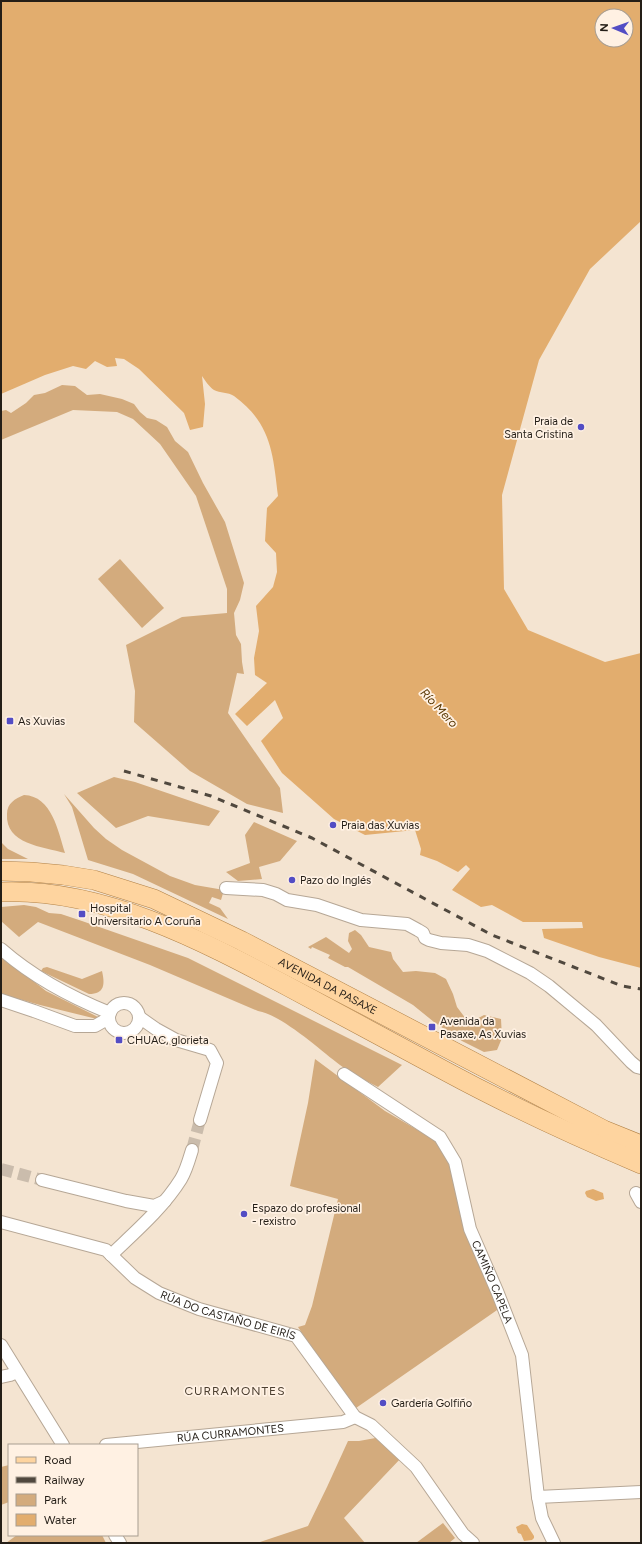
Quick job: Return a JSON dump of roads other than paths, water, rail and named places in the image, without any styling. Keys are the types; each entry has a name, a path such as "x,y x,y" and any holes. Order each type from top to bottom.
{"main road":[{"name":"AVENIDA DA PASAXE","path":"1,871 55,874 94,880 154,899 242,941 604,1130 641,1145"},
{"name":"AVENIDA DA PASAXE","path":"1,892 33,892 61,896 98,904 152,922 235,959 470,1084 569,1133 641,1164"},
{"path":"569,1133 585,1148 626,1168 641,1173"}],"street":[{"path":"226,888 263,890 276,894 287,900 318,905 361,920 407,924 418,930 425,938 429,940 441,943 468,945 487,951 545,982 596,1025 631,1062 637,1067 641,1068"},
{"path":"1,948 26,969 109,1016"},
{"path":"1,1000 34,1010 75,1026 95,1026 109,1016"},
{"path":"127,1003 134,1007 137,1011 138,1017 136,1026 133,1029 126,1032 121,1032 112,1028 109,1016 110,1010 116,1004 127,1003"},
{"path":"138,1017 176,1040 210,1050 217,1063 200,1120"},
{"name":"CAMIÑO CAPELA","path":"344,1074 440,1136 455,1162 470,1229 497,1291 522,1355 538,1497 542,1518 554,1543"},
{"path":"111,1255 164,1201 181,1179 192,1150"},
{"path":"42,1180 126,1201 154,1206 164,1201"},
{"name":"RÚA DO CASTAÑO DE EIRÍS","path":"1,1222 106,1250 134,1278 159,1293 198,1309 296,1336 355,1417 371,1425 416,1467 463,1534 473,1543"},
{"path":"1,1345 62,1444"},
{"path":"1,1377 17,1372"},
{"name":"RÚA CURRAMONTES","path":"116,1444 343,1422 355,1417"},
{"path":"538,1497 641,1492"}],"water":[{"name":"Río Mero","path":"1,1 641,1 641,221 590,269 539,360 502,495 504,589 528,630 605,662 641,653 641,968 599,957 544,938 542,929 583,928 582,922 523,922 492,905 481,907 452,890 470,869 466,865 458,872 437,861 420,855 421,849 415,830 365,835 334,819 282,773 261,741 283,718 275,700 247,726 235,714 267,683 255,675 254,658 259,631 256,606 273,587 277,572 276,553 265,541 267,508 278,496 272,453 263,428 246,406 232,395 214,390 202,376 205,404 203,427 190,430 184,413 139,369 124,359 115,358 117,366 107,367 95,361 86,369 73,366 45,375 1,394"},
{"path":"593,1189 603,1193 604,1199 596,1201 587,1197 585,1193 586,1191"},
{"path":"522,1524 527,1525 534,1536 532,1540 524,1541 521,1534 518,1533 516,1527"}],"tunnel":[{"path":"192,1150 200,1120"},
{"path":"1,1169 42,1180"}],"railway":[{"path":"124,771 211,796 312,838 492,935 622,986 641,989"}],"place":[{"name":"Praia de Santa Cristina","path":"581,427"},
{"name":"As Xuvias","path":"10,721"},
{"name":"Praia das Xuvias","path":"333,825"},
{"name":"Pazo do Inglés","path":"292,880"},
{"name":"Hospital Universitario A Coruña","path":"82,914"},
{"name":"Avenida da Pasaxe, As Xuvias","path":"432,1027"},
{"name":"CHUAC, glorieta","path":"119,1040"},
{"name":"Espazo do profesional - rexistro","path":"244,1214"},
{"name":"Gardería Golfiño","path":"383,1403"}],"district":[{"name":"CURRAMONTES","path":"235,1391"}]}
